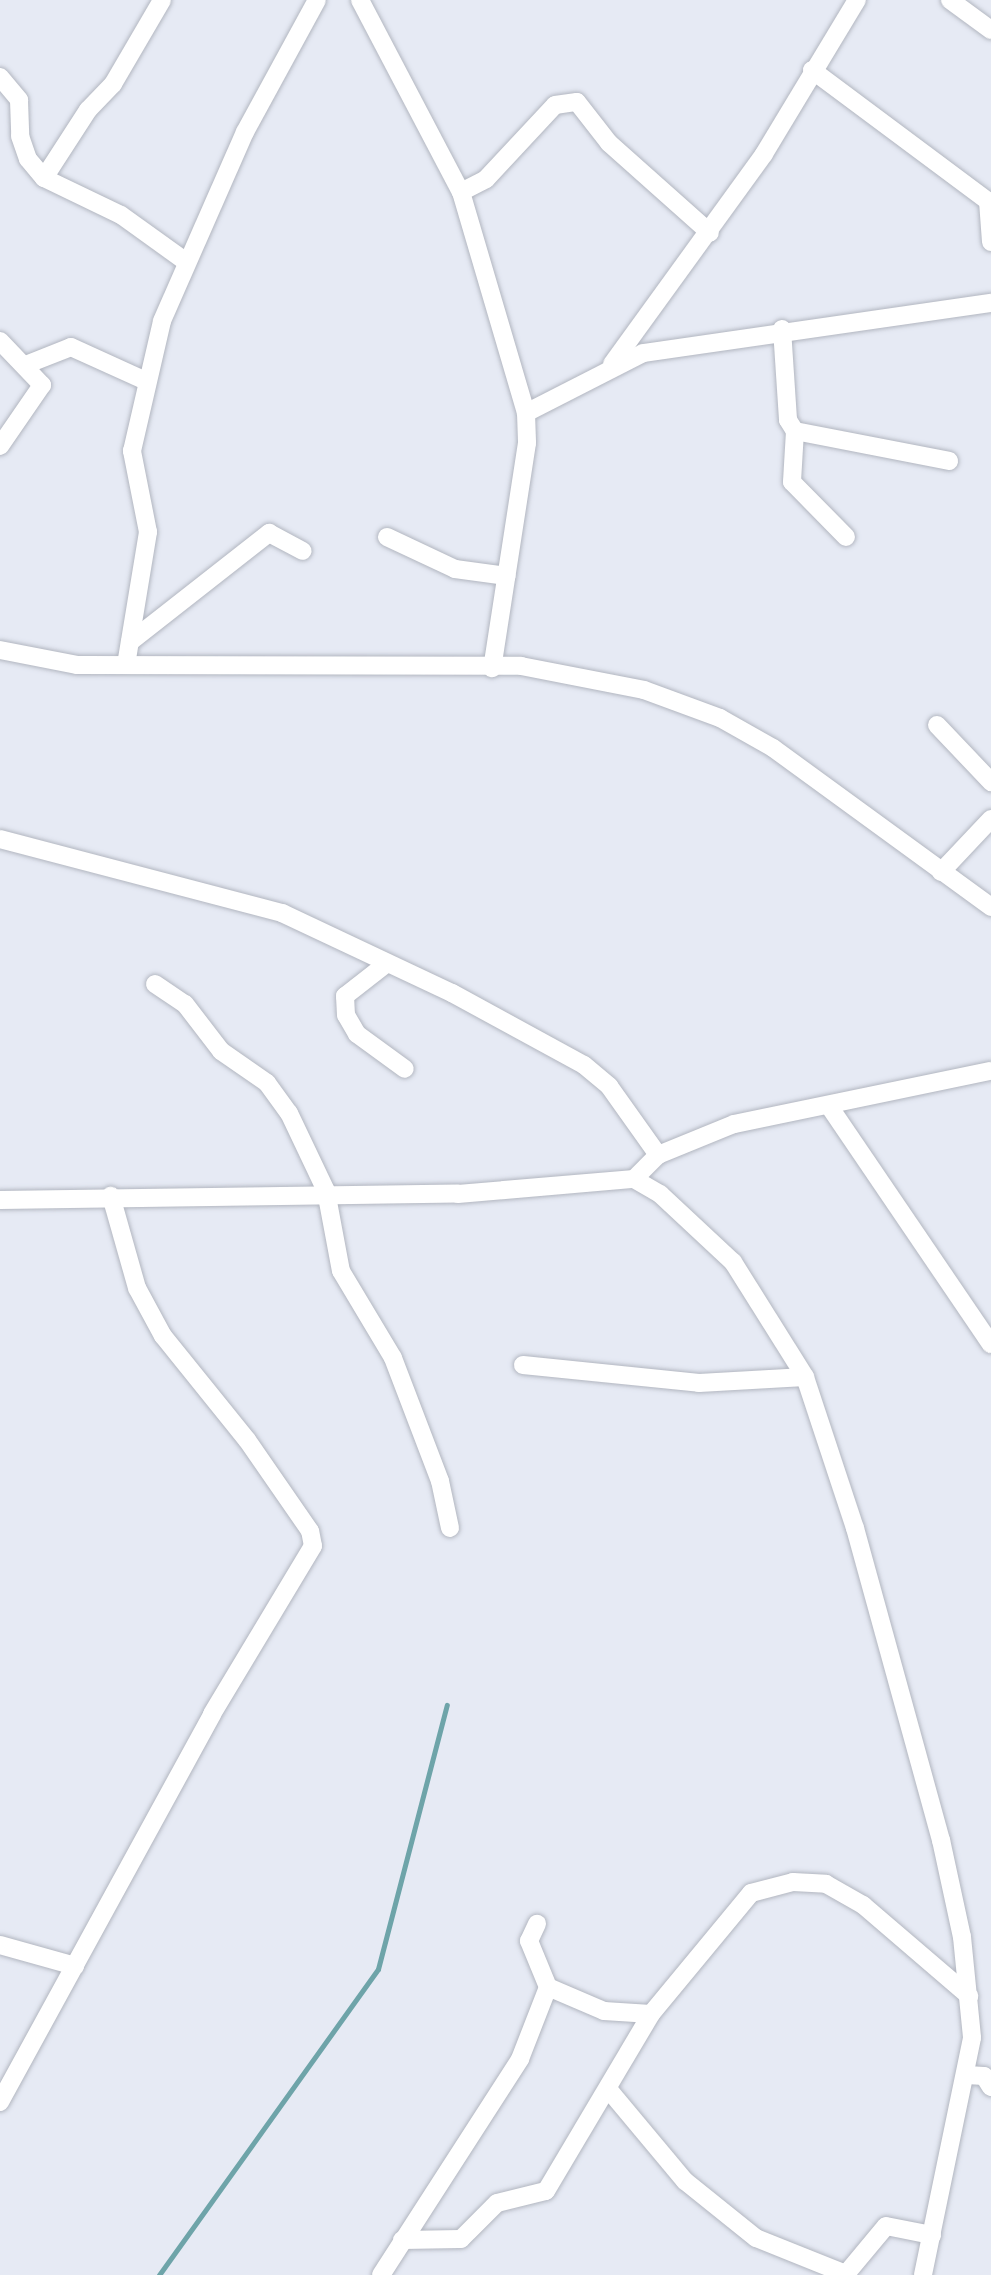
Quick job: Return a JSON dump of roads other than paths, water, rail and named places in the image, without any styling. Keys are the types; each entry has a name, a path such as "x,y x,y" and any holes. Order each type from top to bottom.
{"street":[{"path":"44,178 88,110 113,84 162,0"},
{"path":"126,665 148,532 132,451 146,381 185,261 317,0"},
{"path":"360,0 461,192 526,413 507,576 492,668"},
{"path":"612,364 710,233 857,0"},
{"path":"950,0 991,30"},
{"path":"812,70 988,201 991,242"},
{"path":"0,77 19,100 20,136 28,159 44,178 121,215 185,261"},
{"path":"461,192 486,179 555,105 577,102 609,143 710,233"},
{"path":"526,413 612,364 643,353 782,329 991,303"},
{"path":"782,329 788,420 795,431 792,482 846,537"},
{"path":"0,341 28,364 41,393 1,444"},
{"path":"28,364 71,347 146,381"},
{"path":"795,431 949,461"},
{"path":"130,642 269,533 303,551"},
{"path":"387,537 455,569 507,576"},
{"path":"0,650 77,665 560,669 644,690 720,718 773,748 991,906"},
{"path":"937,725 991,782"},
{"path":"941,872 991,819"},
{"path":"0,839 282,913 584,1065 609,1086 658,1155"},
{"path":"386,964 345,996 346,1015 357,1034 405,1069"},
{"path":"155,984 185,1004 241,1070 267,1083 289,1113 326,1191 341,1271 393,1358 440,1481 450,1528"},
{"path":"634,1179 658,1155 734,1124 990,1073"},
{"path":"829,1106 991,1344"},
{"path":"0,1200 326,1191 458,1194 634,1179 660,1194 733,1262 805,1377 855,1528 941,1840 969,1996 972,2038 967,2075 923,2275"},
{"path":"0,2102 212,1714 313,1546 310,1531 247,1440 163,1336 137,1288 111,1196"},
{"path":"523,1365 699,1383 805,1377"},
{"path":"402,2240 461,2239 497,2203 546,2191 651,2014 737,1905 751,1893 793,1882 826,1884 863,1905 969,1996"},
{"path":"381,2275 520,2059 548,1987 529,1941 537,1924"},
{"path":"0,1945 75,1966"},
{"path":"548,1987 604,2011 651,2014"},
{"path":"972,2038 991,2039"},
{"path":"967,2075 984,2076 991,2087"},
{"path":"608,2089 685,2181 756,2238 846,2274 886,2226 932,2235"}],"waterway":[{"path":"159,2275 378,1969 447,1705"}]}
